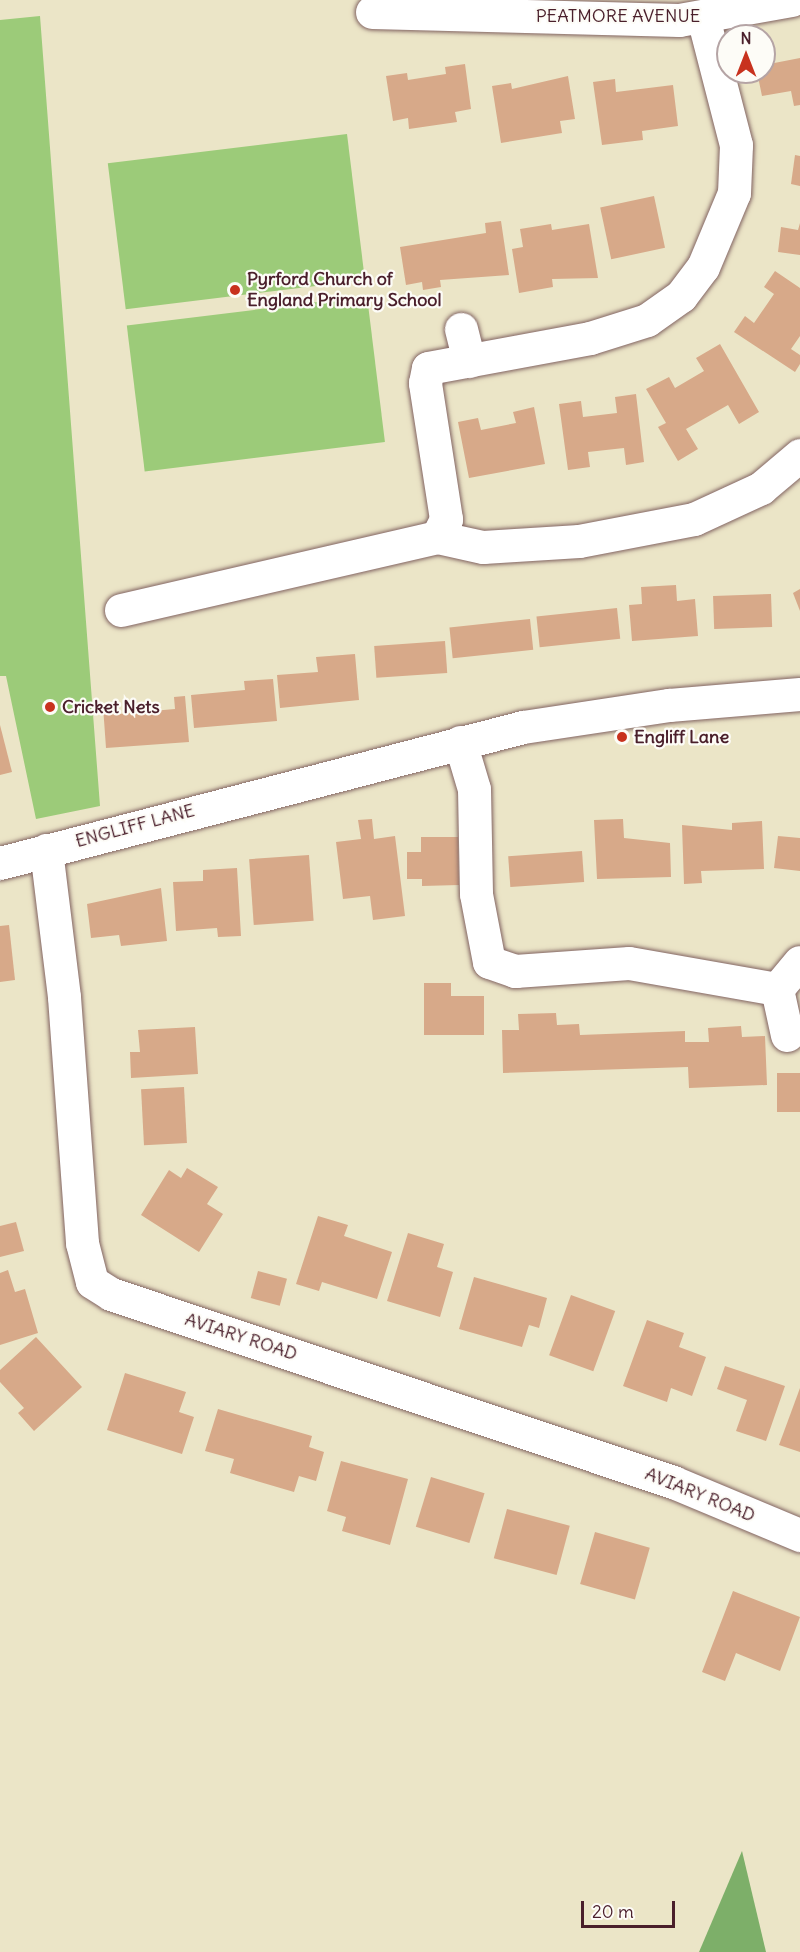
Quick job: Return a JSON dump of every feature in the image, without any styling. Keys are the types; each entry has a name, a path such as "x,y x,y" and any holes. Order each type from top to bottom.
{"street":[{"name":"PEATMORE AVENUE","path":"372,12 408,6 703,17 790,0"},
{"path":"437,537 446,519 425,383 428,368 590,338 647,320 681,296 703,267 734,193 736,145 703,17"},
{"path":"461,329 469,361"},
{"path":"121,610 437,537 483,547 579,541 694,519 761,488 800,455"},
{"name":"ENGLIFF LANE","path":"0,863 460,741 669,705 800,694"},
{"path":"460,741 474,789 476,894 489,962 515,971 628,963 777,989"},
{"name":"AVIARY ROAD","path":"46,850 64,997 82,1243 92,1282 111,1294 673,1482 800,1535"},
{"path":"777,989 800,962"},
{"path":"777,989 787,1035"}],"green space":[{"path":"40,16 100,806 36,819 6,676 0,676 0,20"},
{"path":"347,134 365,280 126,309 108,163"},
{"path":"367,296 385,442 145,471 127,325"},
{"path":"742,1851 766,1952 699,1952"}],"building":[{"path":"800,58 800,105 794,106 791,91 762,96 760,84 776,84 776,63"},
{"path":"465,64 471,109 455,112 457,122 409,129 408,118 393,121 386,76 407,73 408,80 446,74 445,67"},
{"path":"568,76 575,119 560,121 562,133 501,143 492,86 511,83 512,89"},
{"path":"615,79 616,92 673,85 678,126 642,131 643,140 602,145 593,82"},
{"path":"795,155 800,156 800,186 791,184"},
{"path":"654,196 665,248 611,259 600,207"},
{"path":"501,221 509,275 440,280 441,287 423,290 422,282 406,285 400,247 486,233 485,223"},
{"path":"800,223 800,255 778,252 781,227 798,230"},
{"path":"551,224 552,230 589,224 598,278 552,279 553,287 519,293 512,249 523,247 520,229"},
{"path":"775,271 800,288 800,336 791,349 800,355 800,364 795,372 734,332 745,316 754,323 774,294 764,287"},
{"path":"720,344 759,412 739,424 728,405 686,429 698,449 678,461 658,427 666,423 646,389 669,377 675,388 704,371 696,358"},
{"path":"636,394 644,462 626,465 624,448 588,452 590,467 568,470 559,404 581,401 583,417 617,413 615,397"},
{"path":"534,407 545,464 469,478 458,422 478,418 481,430 516,423 513,412"},
{"path":"676,585 677,601 695,599 698,636 632,641 629,605 642,604 641,587"},
{"path":"800,589 800,611 793,593"},
{"path":"771,594 772,627 714,629 713,596"},
{"path":"617,608 620,639 540,647 536,616"},
{"path":"530,619 533,650 453,658 449,627"},
{"path":"445,641 447,673 376,678 374,646"},
{"path":"355,654 359,700 280,708 277,675 318,672 316,657"},
{"path":"273,679 277,721 194,728 191,695 245,690 244,681"},
{"path":"185,696 189,742 106,748 103,706 118,705 118,714 175,709 174,697"},
{"path":"0,725 12,772 0,775"},
{"path":"372,819 374,839 395,836 405,916 373,920 370,896 343,899 336,842 361,839 358,820"},
{"path":"623,819 624,838 670,843 671,877 597,879 594,820"},
{"path":"762,821 764,869 701,871 702,883 684,884 682,825 732,830 732,823"},
{"path":"778,836 800,838 800,871 774,868"},
{"path":"421,837 458,837 459,885 422,886 422,879 407,879 407,852 421,852"},
{"path":"582,851 584,882 510,887 508,856"},
{"path":"309,855 314,921 254,925 249,859"},
{"path":"237,868 241,936 218,937 217,928 176,931 173,882 203,881 203,870"},
{"path":"161,888 167,941 121,946 119,935 91,938 87,904"},
{"path":"9,925 15,980 0,982 0,926"},
{"path":"424,983 451,983 451,996 484,996 484,1035 424,1035"},
{"path":"556,1013 557,1025 579,1024 580,1035 685,1031 685,1042 709,1042 708,1028 741,1026 742,1037 765,1036 767,1085 689,1088 688,1067 503,1073 502,1030 519,1030 518,1014"},
{"path":"195,1027 198,1074 131,1078 130,1052 140,1052 138,1030"},
{"path":"777,1073 800,1073 800,1112 777,1112"},
{"path":"184,1087 187,1143 144,1145 141,1089"},
{"path":"187,1168 218,1187 207,1204 223,1214 199,1252 141,1215 169,1170 181,1178"},
{"path":"318,1216 348,1225 344,1236 392,1252 377,1299 322,1282 319,1291 296,1284"},
{"path":"16,1222 24,1251 0,1257 0,1226"},
{"path":"408,1233 444,1244 437,1267 453,1272 440,1317 387,1301"},
{"path":"8,1270 15,1292 25,1289 38,1333 0,1345 0,1273"},
{"path":"258,1271 287,1279 280,1306 251,1298"},
{"path":"474,1277 547,1298 539,1328 529,1325 522,1347 459,1329"},
{"path":"571,1295 615,1311 593,1371 549,1355"},
{"path":"647,1320 684,1333 679,1347 706,1357 692,1396 671,1388 667,1402 623,1386"},
{"path":"36,1337 82,1387 34,1431 18,1413 24,1408 0,1382 0,1370"},
{"path":"725,1366 785,1386 766,1441 736,1431 747,1400 717,1389"},
{"path":"125,1373 186,1392 179,1412 194,1417 182,1454 107,1430"},
{"path":"800,1388 800,1452 779,1445"},
{"path":"218,1409 312,1436 309,1447 324,1452 316,1481 299,1476 294,1492 230,1473 234,1459 205,1451"},
{"path":"341,1461 408,1479 390,1545 342,1531 346,1517 327,1511"},
{"path":"431,1477 485,1493 469,1543 416,1527"},
{"path":"507,1509 570,1526 557,1575 494,1558"},
{"path":"595,1532 650,1548 635,1600 580,1584"},
{"path":"733,1591 800,1617 780,1671 736,1653 725,1681 702,1672"}],"place":[{"name":"Pyrford Church of England Primary School","path":"235,290"},
{"name":"Cricket Nets","path":"50,707"},
{"name":"Engliff Lane","path":"622,737"}]}
